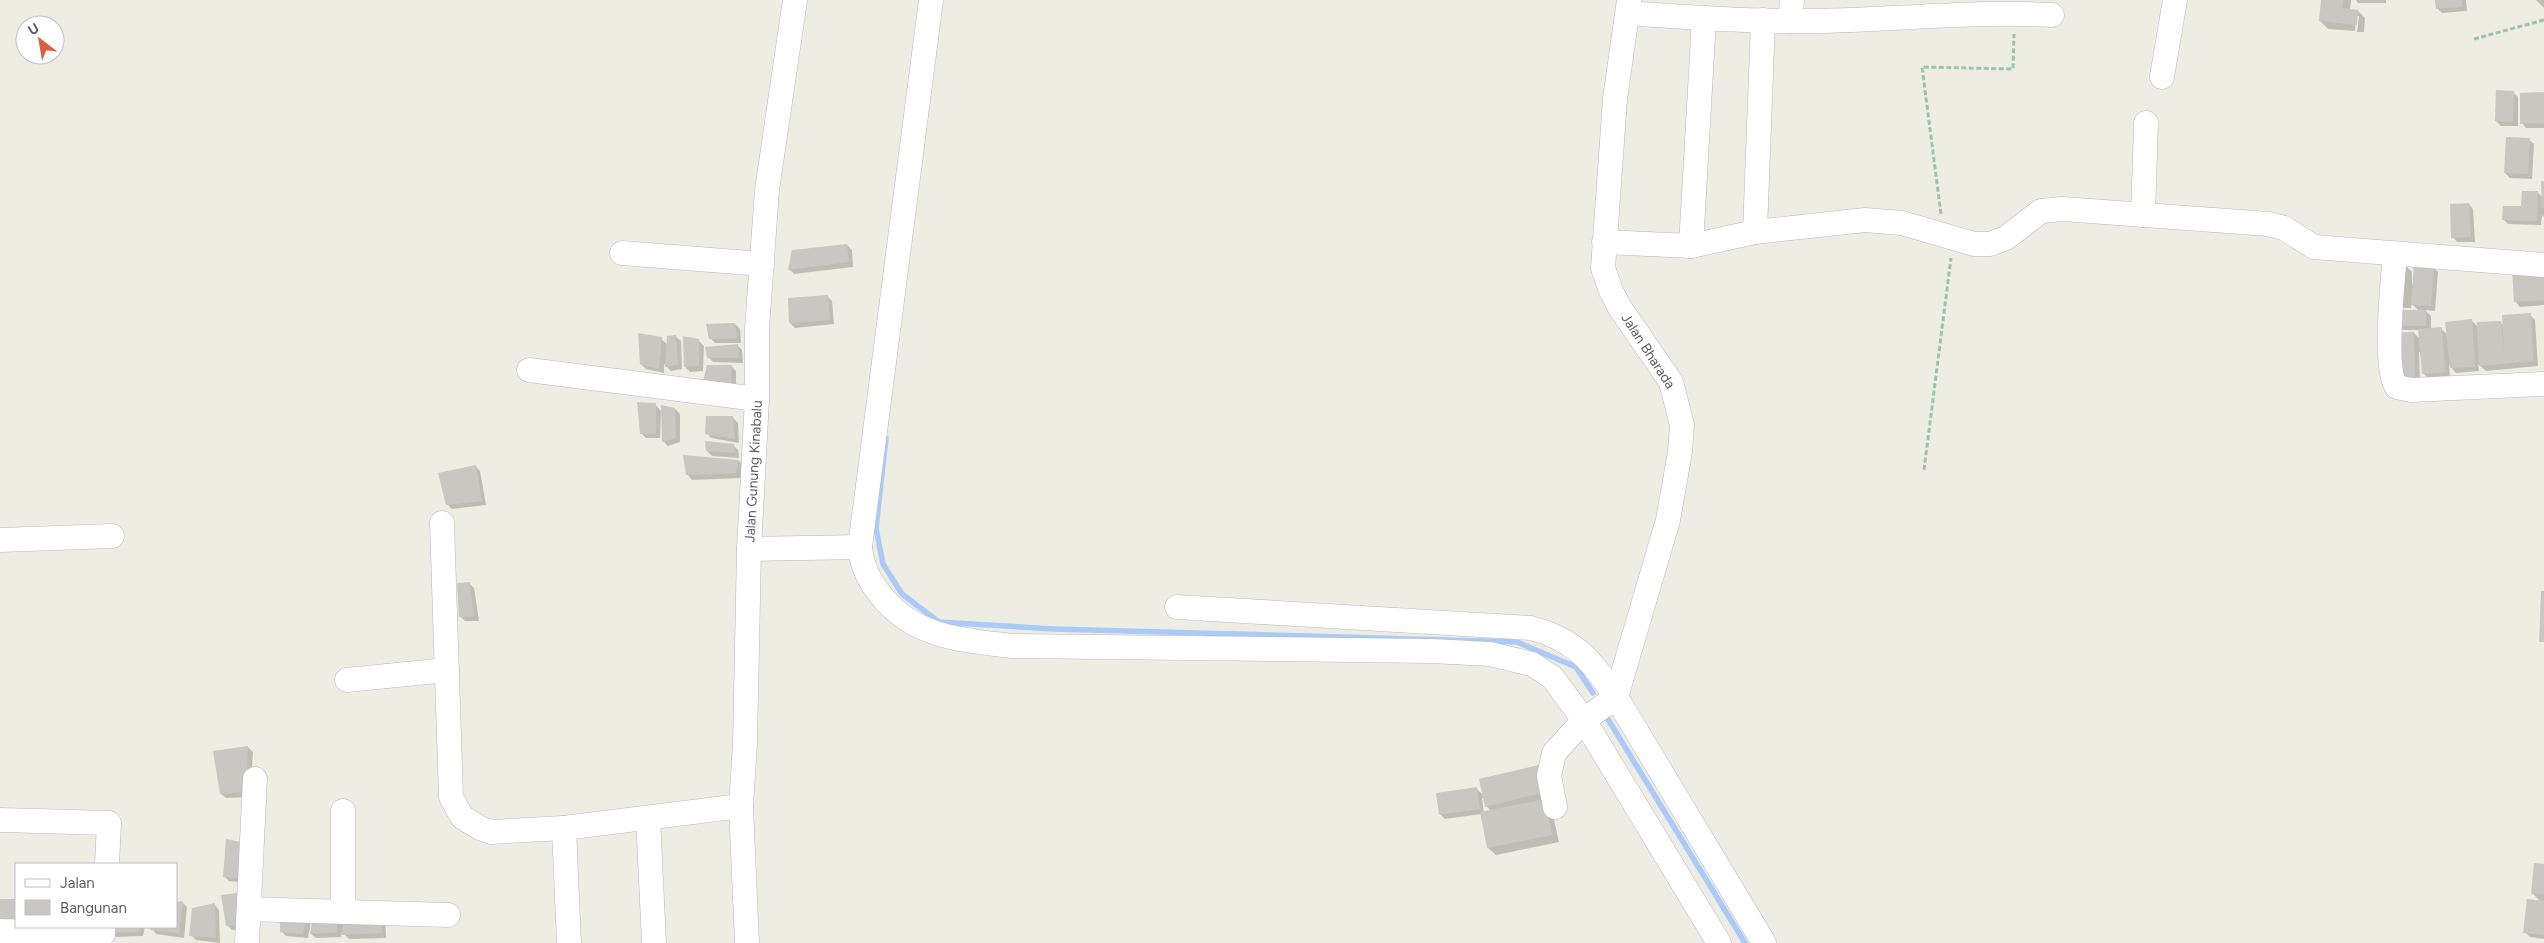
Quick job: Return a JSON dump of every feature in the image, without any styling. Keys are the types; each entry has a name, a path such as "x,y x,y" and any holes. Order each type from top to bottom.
{"street":[{"name":"Jalan Gunung Kinabalu","path":"748,943 741,806 745,744 749,549 757,399 757,329 767,190 795,0"},
{"path":"931,0 860,547 867,576 889,605 920,628 954,639 1024,647 1250,647 1490,654 1532,664 1544,669 1568,695 1600,709 1764,943"},
{"path":"2162,77 2175,0"},
{"path":"1629,7 1704,19 1762,20 1791,11 2052,15"},
{"name":"Jalan Bharada","path":"1600,709 1668,520 1680,452 1682,425 1671,382 1610,291 1603,268 1615,100 1629,7"},
{"path":"1691,246 1704,19"},
{"path":"1755,232 1762,20"},
{"path":"2142,215 2146,123"},
{"path":"1604,242 1691,246 1755,232 1865,220 1902,223 1974,244 1990,244 2006,238 2041,211 2062,209 2268,224 2284,228 2314,247 2544,266"},
{"path":"622,252 762,264"},
{"path":"2395,254 2390,331 2392,378 2397,386 2412,390 2544,384"},
{"path":"529,370 757,399"},
{"path":"442,523 451,797 457,811 472,824 491,832 564,828 741,806"},
{"path":"0,540 112,536"},
{"path":"749,549 860,547"},
{"path":"1177,607 1532,628 1549,633 1571,645 1593,662 1600,709 1719,943"},
{"path":"347,680 447,670"},
{"path":"1555,807 1549,776 1550,765 1559,747 1600,709"},
{"path":"247,943 255,779"},
{"path":"343,811 343,912"},
{"path":"648,818 654,943"},
{"path":"0,820 110,823 107,863"},
{"path":"564,828 569,943"},
{"path":"249,909 448,915"},
{"path":"0,931 103,934 103,928"}],"path":[{"path":"1924,470 1949,236 1922,68 2013,68 2014,13"},
{"path":"2474,39 2544,20"}],"building":[{"path":"2321,0 2343,0 2342,8 2358,10 2357,25 2319,21"},
{"path":"2435,0 2462,0 2462,7 2436,9"},
{"path":"2496,90 2514,91 2513,122 2495,121"},
{"path":"2544,92 2544,123 2520,124 2520,93"},
{"path":"2506,137 2530,138 2528,174 2504,173"},
{"path":"2541,181 2544,181 2544,208 2542,208"},
{"path":"2522,191 2538,191 2537,221 2502,220 2503,206 2521,206"},
{"path":"2469,203 2471,237 2451,238 2450,204"},
{"path":"847,244 849,262 788,270 792,250"},
{"path":"2414,264 2434,265 2431,306 2411,305"},
{"path":"2544,267 2544,300 2514,302 2512,269"},
{"path":"828,295 830,320 789,323 788,298"},
{"path":"2386,310 2426,310 2426,326 2385,326"},
{"path":"2531,313 2533,361 2479,366 2477,322 2501,321 2504,351 2502,315"},
{"path":"2472,319 2475,367 2450,368 2445,322"},
{"path":"735,323 737,338 709,339 706,324"},
{"path":"2442,327 2445,372 2422,374 2418,329"},
{"path":"2414,332 2415,377 2383,378 2381,333"},
{"path":"638,333 662,337 659,369 640,364"},
{"path":"676,335 678,365 665,367 667,336"},
{"path":"683,336 699,339 699,366 684,367"},
{"path":"738,344 739,358 707,358 705,347"},
{"path":"707,365 732,365 731,385 703,382"},
{"path":"637,402 656,403 656,434 640,434"},
{"path":"661,405 675,408 676,438 662,442"},
{"path":"706,416 733,416 735,439 705,434"},
{"path":"705,441 734,444 735,453 706,451"},
{"path":"683,455 739,460 736,473 686,475"},
{"path":"476,465 482,501 446,505 438,473"},
{"path":"470,582 474,617 459,617 457,583"},
{"path":"2541,591 2544,591 2544,642 2539,642"},
{"path":"248,746 246,792 220,794 213,751"},
{"path":"1543,764 1549,791 1485,807 1479,779"},
{"path":"1477,787 1480,809 1439,815 1436,793"},
{"path":"1545,799 1552,835 1487,848 1480,812"},
{"path":"226,839 246,843 244,879 223,877"},
{"path":"2534,863 2544,864 2544,895 2531,894"},
{"path":"245,892 246,925 226,926 221,895"},
{"path":"0,899 15,899 15,927 0,931"},
{"path":"2527,899 2544,901 2544,935 2523,933"},
{"path":"183,901 179,933 150,930 150,928 178,928 178,902"},
{"path":"215,903 216,938 189,936 192,908"},
{"path":"280,906 308,908 303,934 280,932"},
{"path":"381,906 382,933 342,935 344,912"},
{"path":"339,907 337,932 310,934 314,908"},
{"path":"110,928 140,928 139,932 110,933"}],"waterway":[{"path":"886,438 876,528 883,564 902,594 939,622 1054,629 1517,642 1576,667 1593,693"},
{"path":"1606,716 1745,943"}]}
